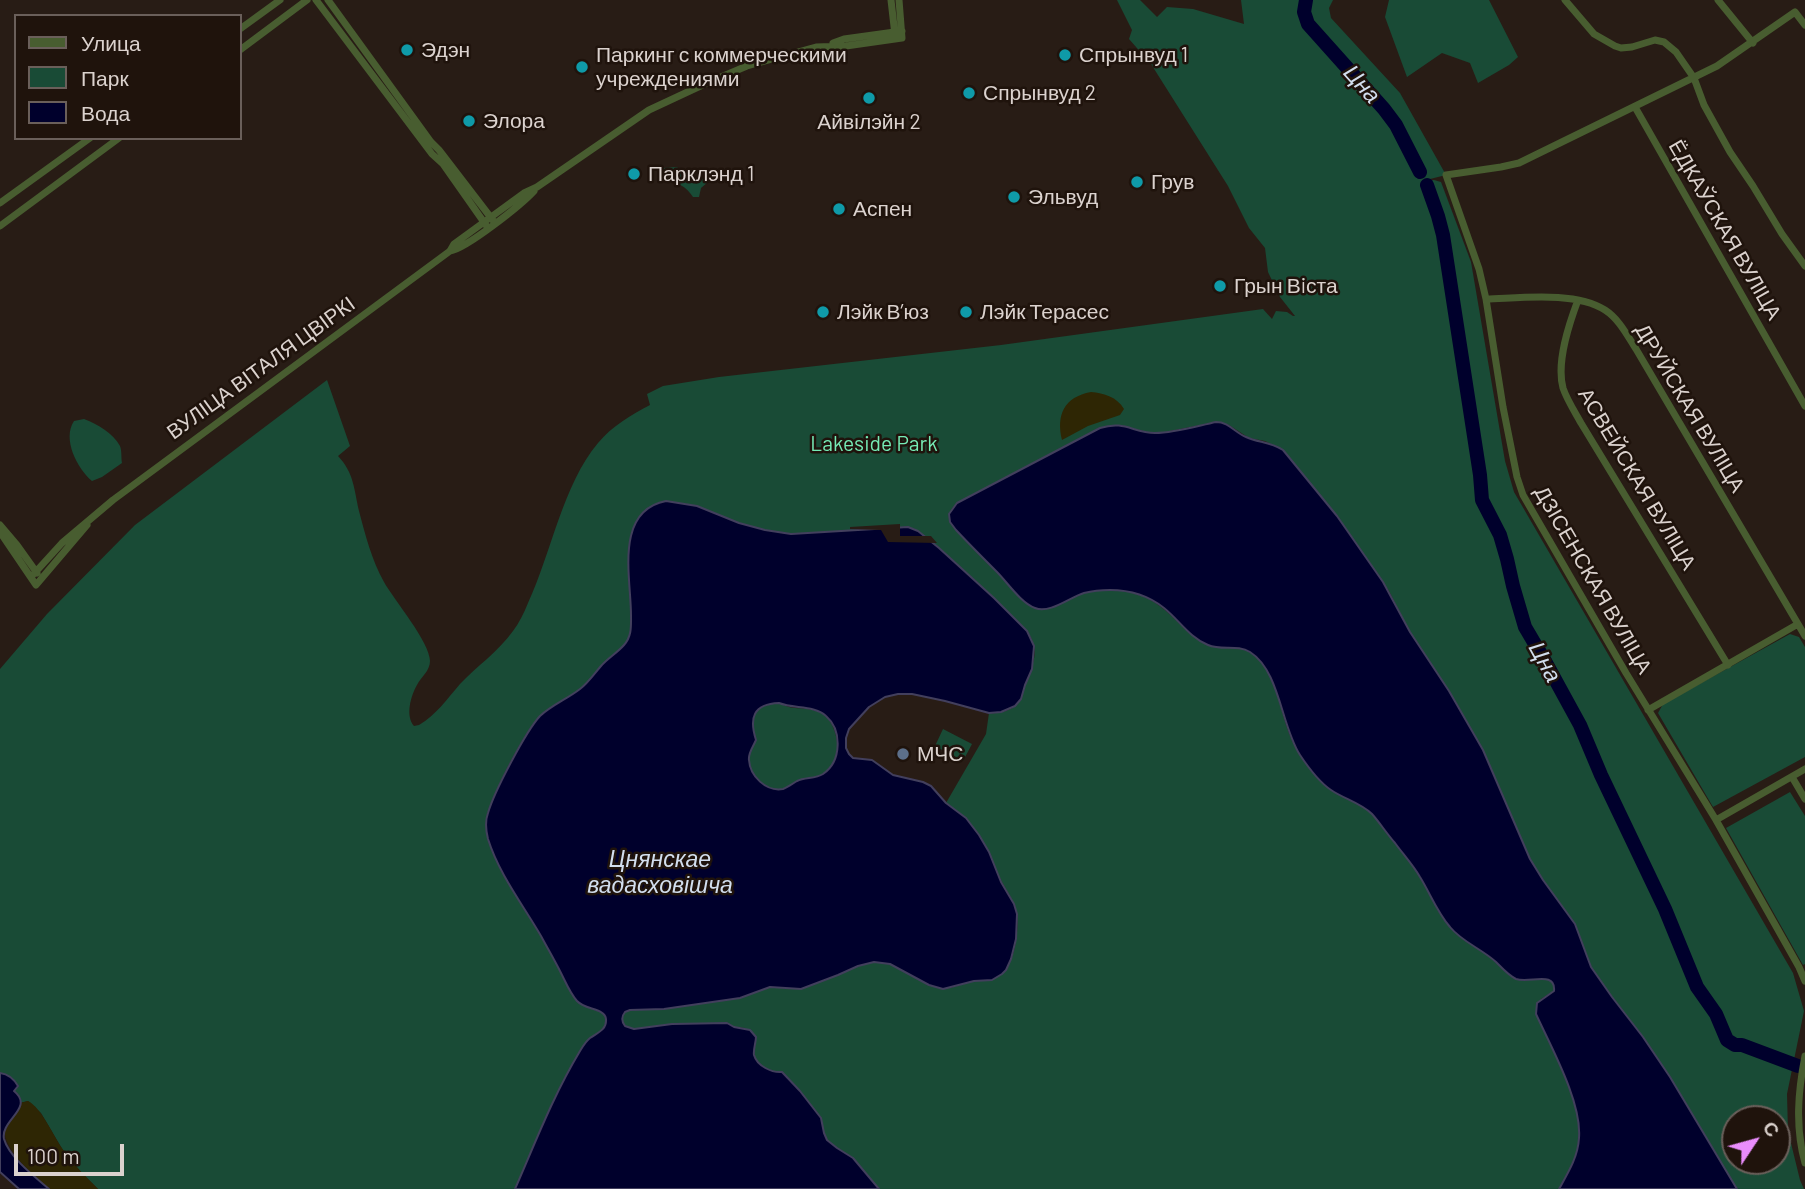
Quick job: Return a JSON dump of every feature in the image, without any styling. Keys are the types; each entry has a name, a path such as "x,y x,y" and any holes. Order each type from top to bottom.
{"street":[{"path":"242,28 280,0"},
{"path":"242,49 307,0"},
{"path":"316,0 425,144 489,223"},
{"path":"328,0 439,150 489,223"},
{"path":"891,0 897,34"},
{"path":"897,34 899,0"},
{"path":"1565,0 1594,34 1615,46 1632,47 1655,40 1671,46 1694,78 1704,105 1730,152 1805,266"},
{"path":"1718,0 1752,43"},
{"path":"1486,299 1479,269 1446,175 1519,163 1717,66 1794,12 1805,25"},
{"name":"ВУЛІЦА ВІТАЛЯ ЦВІРКІ","path":"94,517 39,582 34,575 62,543 113,500 158,465 450,251 458,250 489,223 527,198 537,187 649,110 747,66 792,53 826,46 846,46 897,34"},
{"name":"ЁДКАЎСКАЯ ВУЛІЦА","path":"1635,107 1805,406"},
{"path":"0,203 87,140"},
{"path":"0,226 116,140"},
{"name":"ДРУЙСКАЯ ВУЛІЦА","path":"1486,299 1578,300 1604,309 1615,319 1626,333 1805,636"},
{"name":"ДЗІСЕНСКАЯ ВУЛІЦА","path":"1486,299 1503,407 1520,486 1648,709 1716,820 1805,981"},
{"name":"АСВЕЙСКАЯ ВУЛІЦА","path":"1578,300 1562,357 1561,377 1564,390 1581,423 1728,665"},
{"path":"0,525 17,545 34,575"},
{"path":"0,532 34,575"},
{"path":"1648,709 1798,624"},
{"path":"1716,820 1805,769"},
{"path":"1792,776 1805,799"},
{"path":"1805,1056 1798,1113 1805,1163"}],"green space":[{"name":"Lakeside Park","path":"1117,0 1140,0 1157,17 1167,7 1193,9 1244,24 1241,0 1333,0 1329,8 1331,18 1400,93 1446,175 1422,181 1441,182 1471,262 1505,461 1514,492 1793,973 1804,1011 1787,1094 1787,1105 1721,1105 1721,1162 1670,1077 1591,967 1575,924 1530,859 1483,750 1449,691 1410,632 1389,591 1283,450 1265,441 1249,438 1229,425 1216,422 1160,433 1120,425 1100,428 957,503 949,517 956,530 1032,607 1050,607 1092,592 1124,591 1154,602 1201,641 1217,647 1248,651 1259,659 1273,683 1291,737 1311,771 1330,789 1367,809 1374,816 1414,867 1450,927 1512,976 1551,981 1554,991 1541,999 1536,1014 1571,1092 1579,1124 1577,1152 1559,1189 879,1189 853,1158 827,1140 821,1118 782,1072 769,1070 757,1062 754,1053 756,1041 745,1028 724,1023 672,1024 634,1029 625,1027 622,1016 627,1010 664,1009 740,998 770,987 792,989 874,962 890,964 939,988 992,980 1011,960 1017,936 1015,906 987,852 970,825 946,803 986,734 989,713 1010,709 1021,699 1035,651 1027,631 974,579 915,529 908,527 791,534 739,523 697,506 682,503 638,519 630,537 632,623 629,637 582,688 538,718 509,765 487,817 487,831 497,863 572,994 580,1004 601,1012 606,1019 604,1029 585,1044 571,1067 515,1189 98,1189 64,1152 41,1113 28,1101 20,1103 18,1094 14,1091 18,1086 15,1081 0,1073 0,669 47,614 135,525 327,380 350,446 338,456 353,482 372,556 384,582 418,632 428,653 429,668 415,689 410,706 411,722 414,726 419,725 436,712 513,631 536,584 567,499 586,460 609,431 650,405 647,394 663,386 719,377 1001,345 1263,309 1272,319 1276,311 1295,316 1280,297 1268,272 1265,248 1249,228 1228,186 1151,64 1129,39 1132,30"},
{"path":"1389,0 1489,0 1518,57 1478,83 1470,63 1442,53 1407,77 1385,17"},
{"path":"677,167 691,179 703,178 708,182 701,188 699,197 693,197 681,185 664,181 664,168"},
{"path":"84,419 109,433 121,450 122,463 92,481 81,469 70,444 74,421"},
{"path":"1790,634 1799,637 1805,647 1805,757 1713,807 1658,713 1663,704"},
{"path":"774,703 821,713 832,725 837,745 833,764 823,774 782,789 770,788 760,782 752,772 749,760 756,740 754,716 761,708"},
{"path":"943,729 972,744 963,761 935,746"},
{"path":"1790,792 1805,816 1803,965 1726,828"},
{"path":"1791,1143 1804,1189 1737,1189 1729,1175 1791,1175"}],"sand":[{"path":"1091,392 1110,396 1124,409 1120,415 1088,426 1062,440 1060,423 1064,408 1074,398"},
{"path":"28,1101 43,1116 68,1156 98,1189 49,1189 20,1161 8,1143 5,1126 18,1110 20,1103"}],"water":[{"path":"1216,422 1246,437 1283,450 1337,516 1383,582 1410,632 1449,691 1483,750 1530,859 1575,924 1591,967 1670,1077 1721,1162 1721,1175 1729,1175 1737,1189 1559,1189 1577,1152 1579,1124 1571,1092 1536,1014 1537,1003 1554,991 1551,981 1516,979 1450,927 1414,868 1372,814 1327,787 1300,755 1288,729 1274,685 1260,661 1245,650 1213,647 1201,642 1158,604 1124,591 1093,591 1047,609 1035,608 1019,597 950,522 949,514 957,503 1100,428 1116,425 1147,432 1178,431"},
{"name":"Цнянскае вадасховішча","path":"666,501 697,506 739,523 791,534 908,527 918,531 939,548 994,598 1027,631 1034,646 1032,669 1021,699 1015,706 1001,712 989,713 912,694 898,694 885,697 869,707 849,729 846,738 846,748 853,758 872,760 893,775 931,786 946,803 966,818 979,835 1017,914 1016,939 1011,959 1002,974 992,980 974,981 943,989 929,985 890,964 874,962 801,989 770,987 740,998 664,1009 630,1010 623,1016 625,1026 634,1029 672,1024 727,1023 750,1030 756,1037 754,1053 758,1062 770,1070 782,1072 821,1118 827,1140 853,1158 879,1189 515,1189 570,1068 586,1042 603,1029 606,1019 602,1013 577,1001 570,991 541,936 498,865 488,839 487,816 511,762 540,716 583,687 628,638 631,623 629,548 632,532 639,518 650,507","holes":["770,704 816,710 826,716 835,729 838,745 834,761 823,774 777,789 760,782 752,772 749,757 756,740 753,719 758,709"]},
{"path":"0,1073 16,1083 18,1086 14,1091 21,1103 4,1132 4,1139 11,1153 49,1189 19,1189 0,1172"}],"pier":[{"path":"900,524 900,536 931,536 937,543 888,542 881,530 850,529 850,527"}],"waterway":[{"name":"Цна","path":"1306,0 1304,12 1308,24 1384,109 1396,125 1420,172"},
{"name":"Цна","path":"1427,185 1443,235 1482,500 1500,535 1525,627 1580,725 1665,909 1697,987 1716,1014 1727,1040 1798,1066"}],"place":[{"name":"Эдэн","path":"407,50"},
{"name":"Спрынвуд 1","path":"1065,55"},
{"name":"Паркинг с коммерческими учреждениями","path":"582,67"},
{"name":"Спрынвуд 2","path":"969,93"},
{"name":"Айвілэйн 2","path":"869,98"},
{"name":"Элора","path":"469,121"},
{"name":"Парклэнд 1","path":"634,174"},
{"name":"Грув","path":"1137,182"},
{"name":"Эльвуд","path":"1014,197"},
{"name":"Аспен","path":"839,209"},
{"name":"Грын Вiста","path":"1220,286"},
{"name":"Лэйк В’юз","path":"823,312"},
{"name":"Лэйк Терасес","path":"966,312"},
{"name":"МЧС","path":"903,754"}]}
